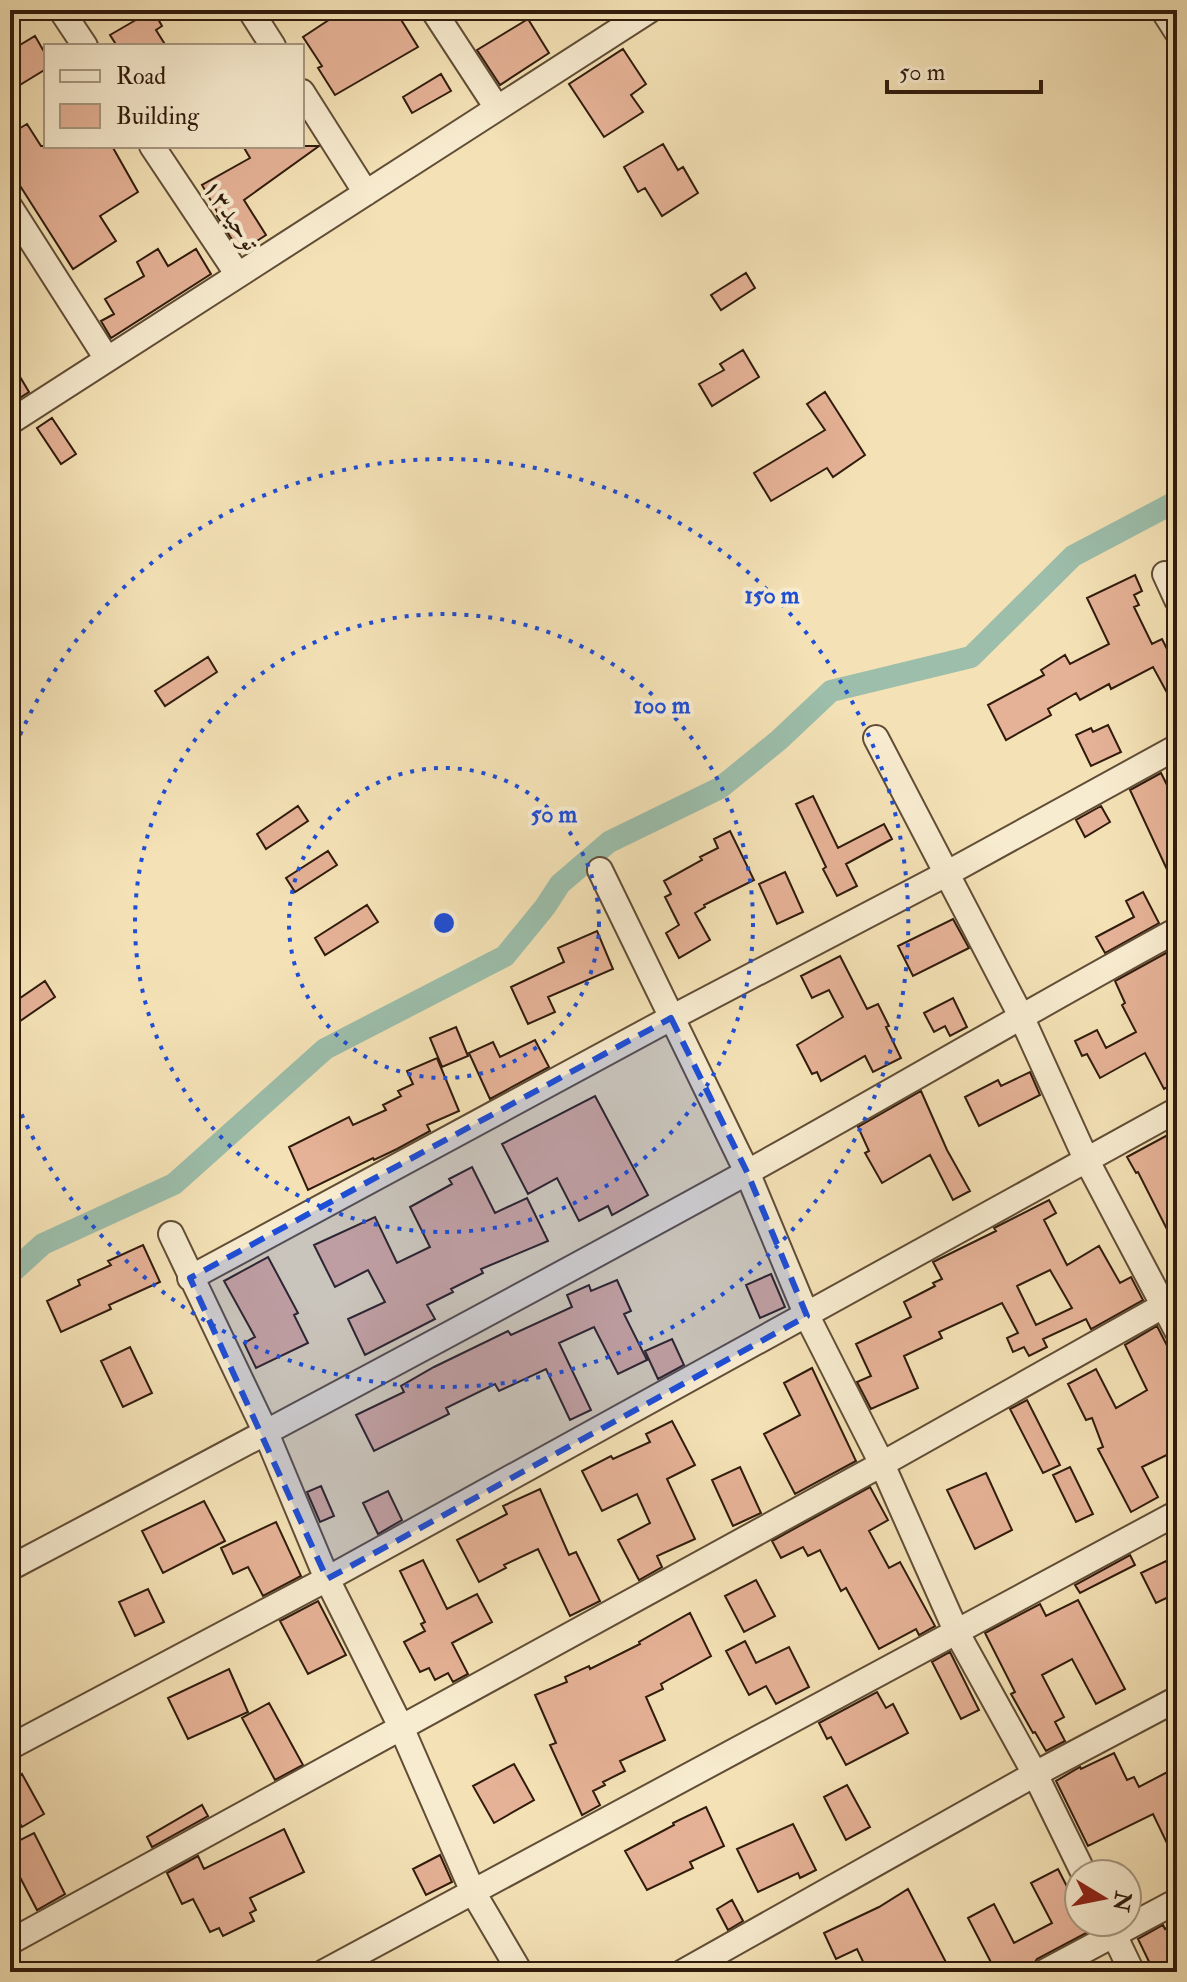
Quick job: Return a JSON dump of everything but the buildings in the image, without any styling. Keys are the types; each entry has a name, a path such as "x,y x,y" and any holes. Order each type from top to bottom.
{"street":[{"path":"61,10 84,44"},
{"path":"250,10 272,44"},
{"path":"433,10 497,108"},
{"path":"10,422 497,108 620,18 650,10"},
{"path":"1163,10 1177,32"},
{"path":"304,95 366,193"},
{"name":"توحید۱۳","path":"153,148 238,275"},
{"path":"10,207 107,359"},
{"path":"1165,574 1177,600"},
{"path":"876,738 1021,1016 1086,1159 1171,1302 1177,1331"},
{"path":"190,1278 1177,747"},
{"path":"600,870 747,1172 807,1316 882,1464 957,1633 1035,1774 1076,1858"},
{"path":"10,1568 747,1172 1177,930"},
{"path":"10,1747 327,1579 1177,1110"},
{"path":"171,1234 266,1433 327,1579 401,1727 473,1892 520,1972"},
{"path":"10,1942 1171,1302"},
{"path":"324,1972 1177,1513"},
{"path":"683,1972 1035,1774 1177,1699"},
{"path":"1143,1915 1177,1901"},
{"path":"1044,1972 1096,1938"},
{"path":"1116,1938 1132,1972"}],"highlighted area":[{"path":"671,1018 747,1172 807,1316 327,1579 190,1278"}],"waterway":[{"path":"10,1274 43,1244 174,1184 325,1049 505,956 560,884 609,842 720,788 779,740 831,691 971,657 1073,556 1177,501"}]}
